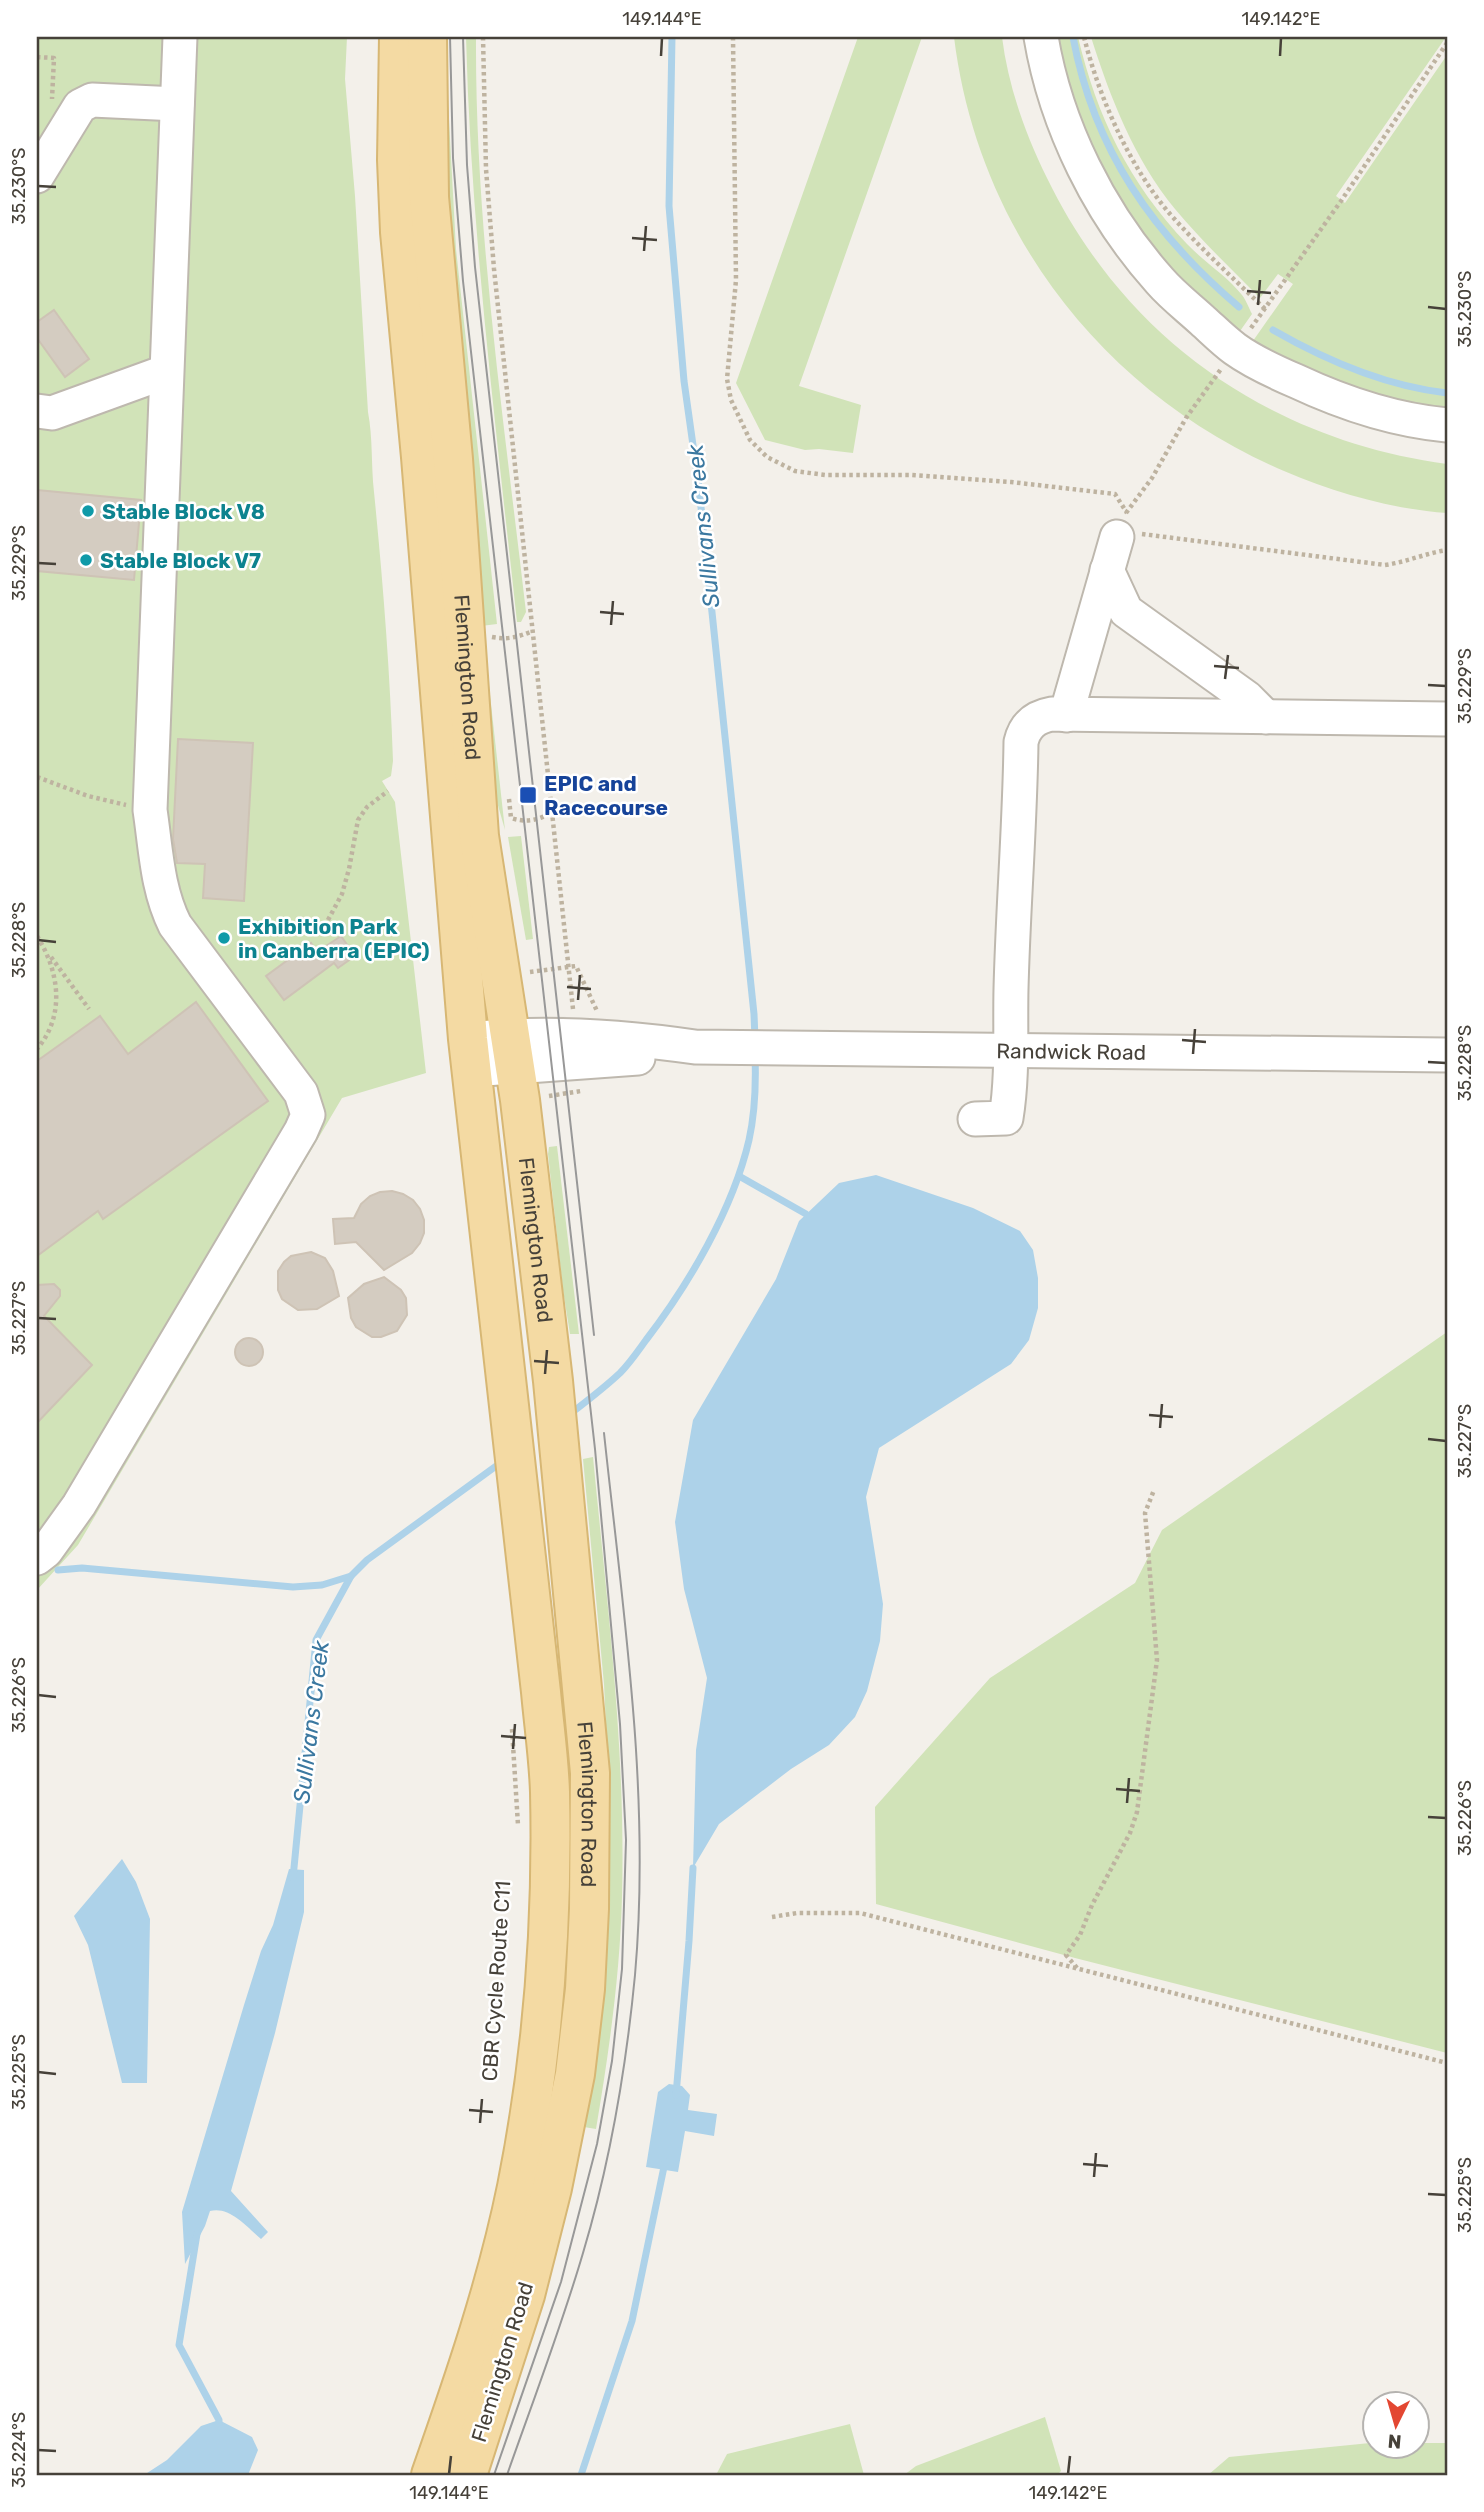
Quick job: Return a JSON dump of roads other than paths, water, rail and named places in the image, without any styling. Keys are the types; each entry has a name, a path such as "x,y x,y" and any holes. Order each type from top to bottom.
{"main road":[{"name":"Flemington Road","path":"399,37 397,160 400,232 437,458 479,836 515,1067 553,1381 590,1773 589,1909 585,1989 575,2074 552,2188 524,2295 467,2475"},
{"name":"Flemington Road","path":"427,37 437,458 470,1055 550,1790 550,1900 545,1986 517,2186 460,2394 431,2475"}],"street":[{"path":"37,1558 46,1551 79,1505 308,1115 301,1093 175,925 158,881 150,810 180,37"},
{"path":"1041,37 1055,94 1073,145 1098,195 1161,282 1235,349 1275,372 1327,396 1379,414 1447,425"},
{"path":"37,176 80,106 92,100 177,104"},
{"path":"37,411 52,413 165,372"},
{"path":"1066,715 1107,570 1130,526"},
{"path":"1107,570 1126,611 1247,698 1266,717"},
{"path":"975,1119 1006,1118 1012,1075 1011,990 1021,742 1026,727 1038,718 1052,714 1447,719"},
{"name":"Randwick Road","path":"470,1055 515,1067 577,1049 639,1039 708,1047 1447,1055"}],"water":[{"path":"876,1175 973,1208 1020,1231 1033,1250 1038,1278 1038,1308 1029,1340 1011,1364 879,1448 866,1497 883,1604 880,1641 867,1691 855,1717 829,1745 791,1769 719,1824 693,1868 696,1750 707,1678 684,1589 675,1522 693,1420 776,1279 799,1221 839,1183"},
{"path":"122,1859 136,1882 150,1919 147,2083 122,2083 88,1945 74,1916"},
{"path":"289,1869 304,1870 304,1912 275,2033 231,2191 268,2232 261,2239 231,2214 210,2211 185,2264 182,2212 244,2005 261,1951 273,1925"},
{"path":"669,2084 682,2086 690,2095 688,2110 717,2114 714,2136 685,2131 678,2172 646,2167 658,2092"},
{"path":"219,2420 252,2437 258,2450 248,2475 144,2475 167,2460 201,2426"}],"waterway":[{"name":"Sullivans Creek","path":"672,37 669,206 684,381 699,488 755,1039"},
{"path":"1073,37 1096,117 1112,153 1132,187 1180,250 1239,307"},
{"path":"1273,330 1357,371 1401,385 1447,393"},
{"name":"Sullivans Creek","path":"570,1414 608,1384 631,1361 678,1295 708,1245 732,1192 749,1140 755,1098 755,1055"},
{"path":"739,1176 806,1214"},
{"name":"Sullivans Creek","path":"293,1878 316,1640 351,1576 367,1560 503,1461"},
{"path":"58,1570 82,1568 293,1587 322,1585 351,1576"},
{"path":"676,2095 693,1868"},
{"path":"581,2475 632,2321 665,2162"},
{"name":"Sullivans Creek","path":"197,2234 179,2345 219,2420 219,2428"}],"tram line":[{"path":"450,37 453,158 463,281 595,1449 620,1724 626,1840 622,1969 612,2061 597,2144 561,2282 494,2475"},
{"path":"463,37 467,165 475,267 594,1335"},
{"path":"507,2475 566,2309 593,2219 616,2116 635,1975 640,1839 637,1771 633,1703 604,1433"}],"place":[{"name":"Stable Block V8","path":"88,511"},
{"name":"Stable Block V7","path":"86,560"},
{"name":"EPIC and Racecourse","path":"528,795"},
{"name":"Exhibition Park in Canberra (EPIC)","path":"224,938"}]}
